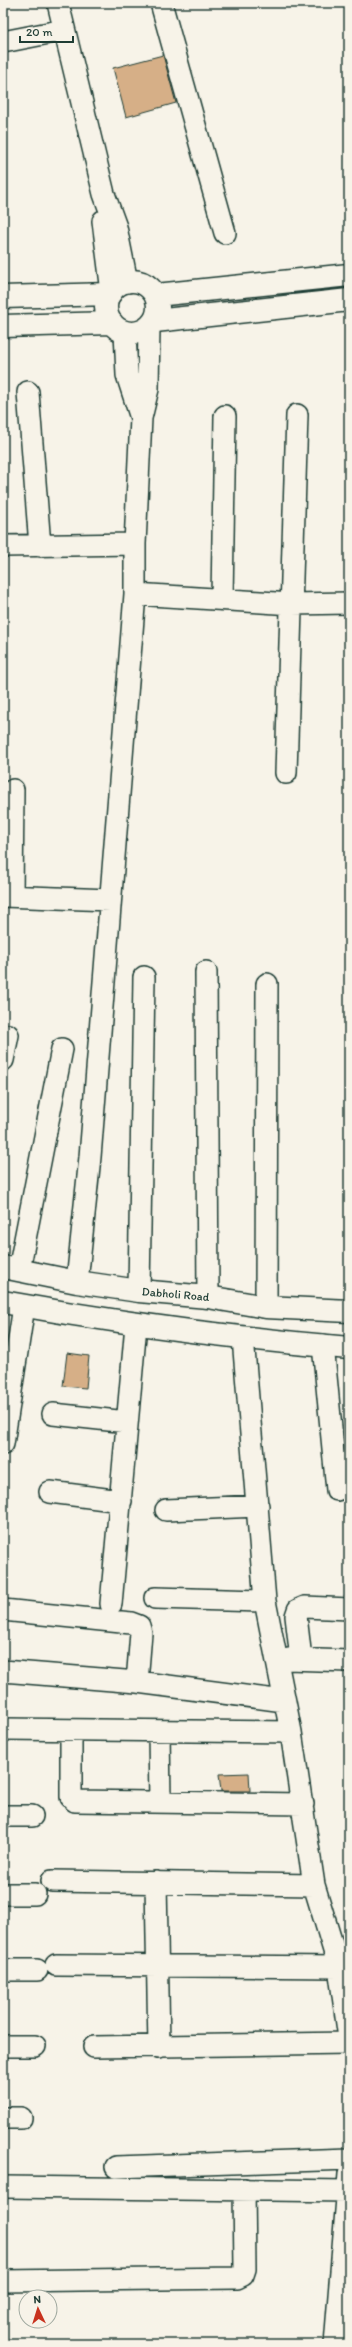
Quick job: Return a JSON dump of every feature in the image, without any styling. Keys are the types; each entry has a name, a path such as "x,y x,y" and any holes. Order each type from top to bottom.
{"street":[{"path":"58,3 104,194 103,225 116,289 106,307 118,327 127,375 141,418"},
{"path":"161,3 225,233"},
{"path":"3,42 64,30"},
{"path":"156,295 349,275"},
{"path":"3,297 116,289 142,283 156,295 158,304 152,324 148,389 141,418 134,544 135,594 90,1158 78,1282"},
{"path":"3,326 118,327 134,333 152,324 349,300"},
{"path":"28,392 40,546"},
{"path":"286,772 297,415"},
{"path":"222,599 225,416"},
{"path":"3,546 134,544"},
{"path":"135,594 292,604 349,603"},
{"path":"12,790 7,896 110,900"},
{"path":"206,972 208,1298"},
{"path":"139,1291 144,977"},
{"path":"266,984 266,1307"},
{"path":"3,1060 8,1035"},
{"path":"11,1268 62,1049"},
{"name":"Dabholi Road","path":"11,1268 78,1282 139,1291 208,1298 266,1307 349,1311"},
{"path":"3,1444 13,1304 136,1325 243,1338 349,1348"},
{"path":"111,1604 136,1325"},
{"path":"243,1338 265,1601 291,1732 314,1884 344,1967 349,2038"},
{"path":"323,1345 337,1490"},
{"path":"53,1414 127,1422"},
{"path":"50,1492 120,1501"},
{"path":"166,1510 258,1506"},
{"path":"155,1598 265,1601"},
{"path":"301,1659 296,1616 298,1610 305,1607 349,1609"},
{"path":"3,1610 131,1623 139,1626 141,1633 136,1682"},
{"path":"276,1658 349,1661"},
{"path":"3,1671 136,1682 284,1701"},
{"path":"3,1729 291,1732"},
{"path":"70,1730 71,1797 75,1802 303,1804"},
{"path":"159,1730 160,1802"},
{"path":"3,1816 32,1816"},
{"path":"52,1881 314,1884"},
{"path":"156,1882 159,2047"},
{"path":"3,1894 36,1894"},
{"path":"3,1970 47,1967 158,1966 344,1967"},
{"path":"94,2047 349,2043"},
{"path":"3,2046 35,2046"},
{"path":"116,2167 349,2159"},
{"path":"3,2187 244,2189 348,2182 336,2344"},
{"path":"3,2281 237,2278 243,2276 245,2269 244,2189"}],"building":[{"path":"163,55 176,103 126,117 113,68"},
{"path":"67,1353 89,1356 86,1388 63,1386"},
{"path":"249,1773 250,1791 221,1791 219,1774"}]}
